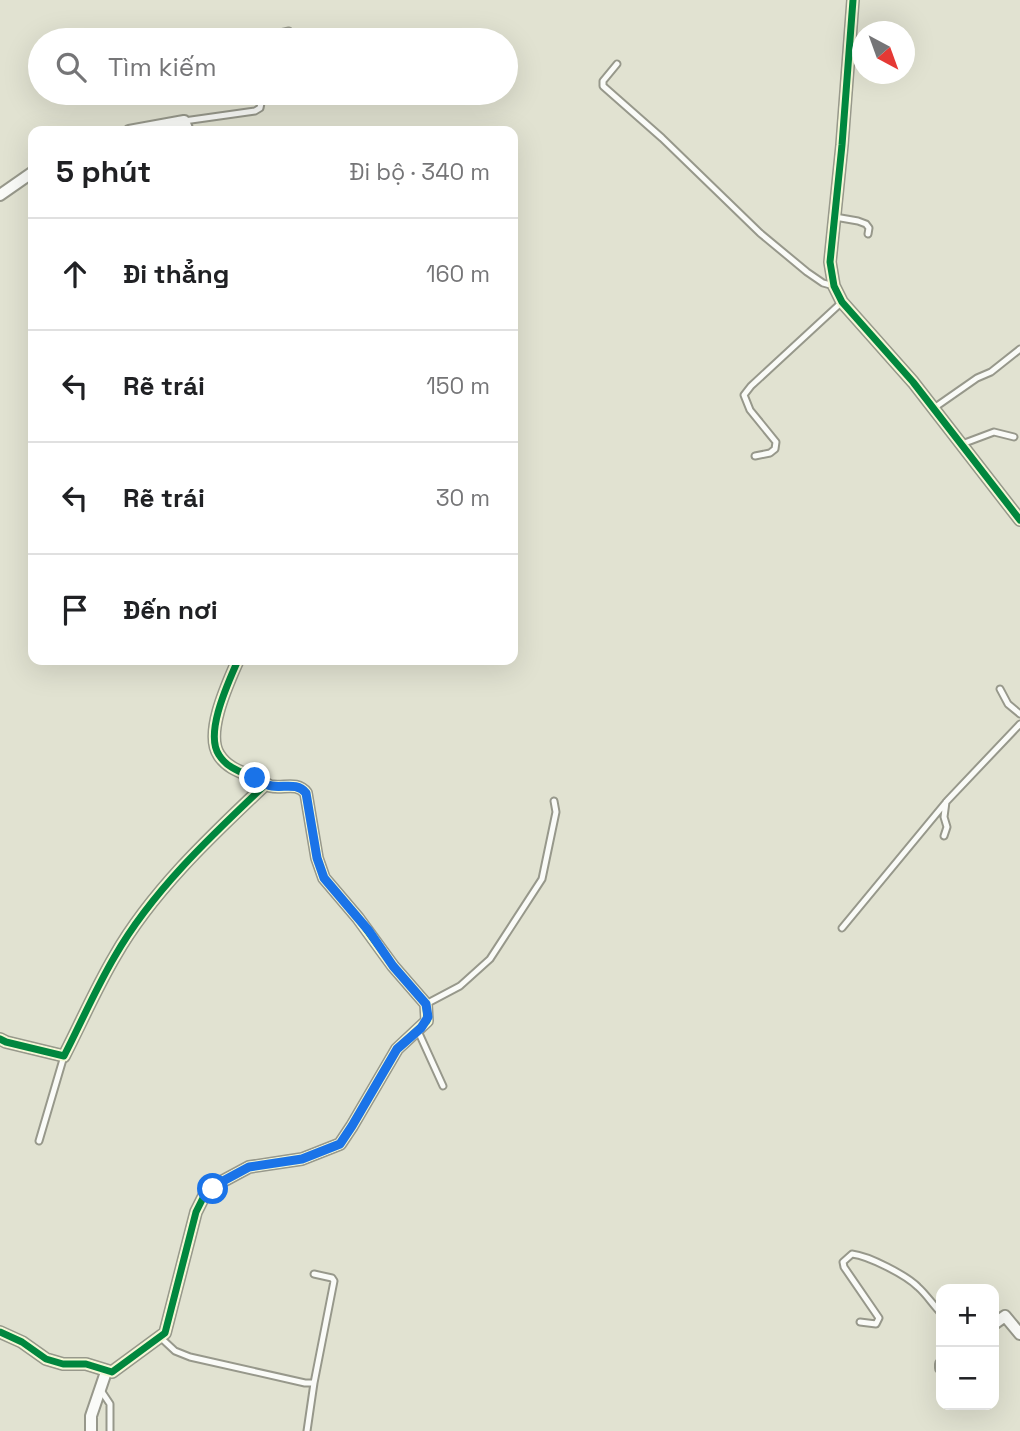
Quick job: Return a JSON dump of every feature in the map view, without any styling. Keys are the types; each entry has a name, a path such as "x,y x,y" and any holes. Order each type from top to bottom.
{"street":[{"path":"853,0 830,262 834,286 842,302 934,408 1020,520"},
{"path":"0,195 28,175"},
{"path":"0,1332 22,1342 46,1359 63,1364 86,1364 112,1372 117,1369 165,1333 196,1212 204,1196 223,1181 249,1167 302,1159 340,1144 397,1049 427,1021 426,1004 324,878 317,858 306,793 297,786 266,784 238,772 216,751 214,739 220,705 236,665"},
{"path":"0,1039 64,1056 116,954 152,903 204,842 266,784"},
{"path":"999,1321 1006,1316 1020,1334"},
{"path":"91,1431 91,1416 106,1371"}],"lane":[{"path":"617,64 603,81 603,86 662,138 760,233 807,272 834,286"},
{"path":"186,126 255,111 261,105"},
{"path":"835,217 866,224 869,234"},
{"path":"755,456 770,453 775,449 776,442 750,410 744,395 842,302"},
{"path":"934,408 991,372 1020,349"},
{"path":"962,444 994,432 1014,437"},
{"path":"1000,689 1008,704 1020,714"},
{"path":"842,928 947,801 1020,724"},
{"path":"426,1004 460,986 490,960 542,879 556,812 554,801"},
{"path":"944,836 947,829 944,817 947,801"},
{"path":"418,1031 443,1086"},
{"path":"39,1141 64,1056"},
{"path":"860,1322 876,1324 879,1318 845,1267 843,1262 852,1254 861,1255 917,1285 936,1307"},
{"path":"307,1431 334,1285 332,1278 314,1274"},
{"path":"160,1337 175,1351 190,1357 314,1384"},
{"path":"100,1389 110,1404 110,1431"}],"cycle path":[{"path":"853,0 830,262 834,286 842,302 913,382 1020,520"},
{"path":"0,1332 22,1342 46,1359 63,1364 86,1364 112,1372 165,1333 196,1212 204,1196 223,1181 249,1167 302,1159 340,1144 397,1049 427,1021 426,1004 324,878 317,858 306,793 294,786 268,785 230,766 219,755 214,734 216,721 236,665"},
{"path":"0,1039 64,1056 108,968 147,909 204,844 266,784"}],"route":[{"path":"213,1189 249,1167 302,1159 340,1144 397,1049 421,1028 428,1017 426,1004 324,878 317,858 306,793 297,786 271,786 255,778"}]}
